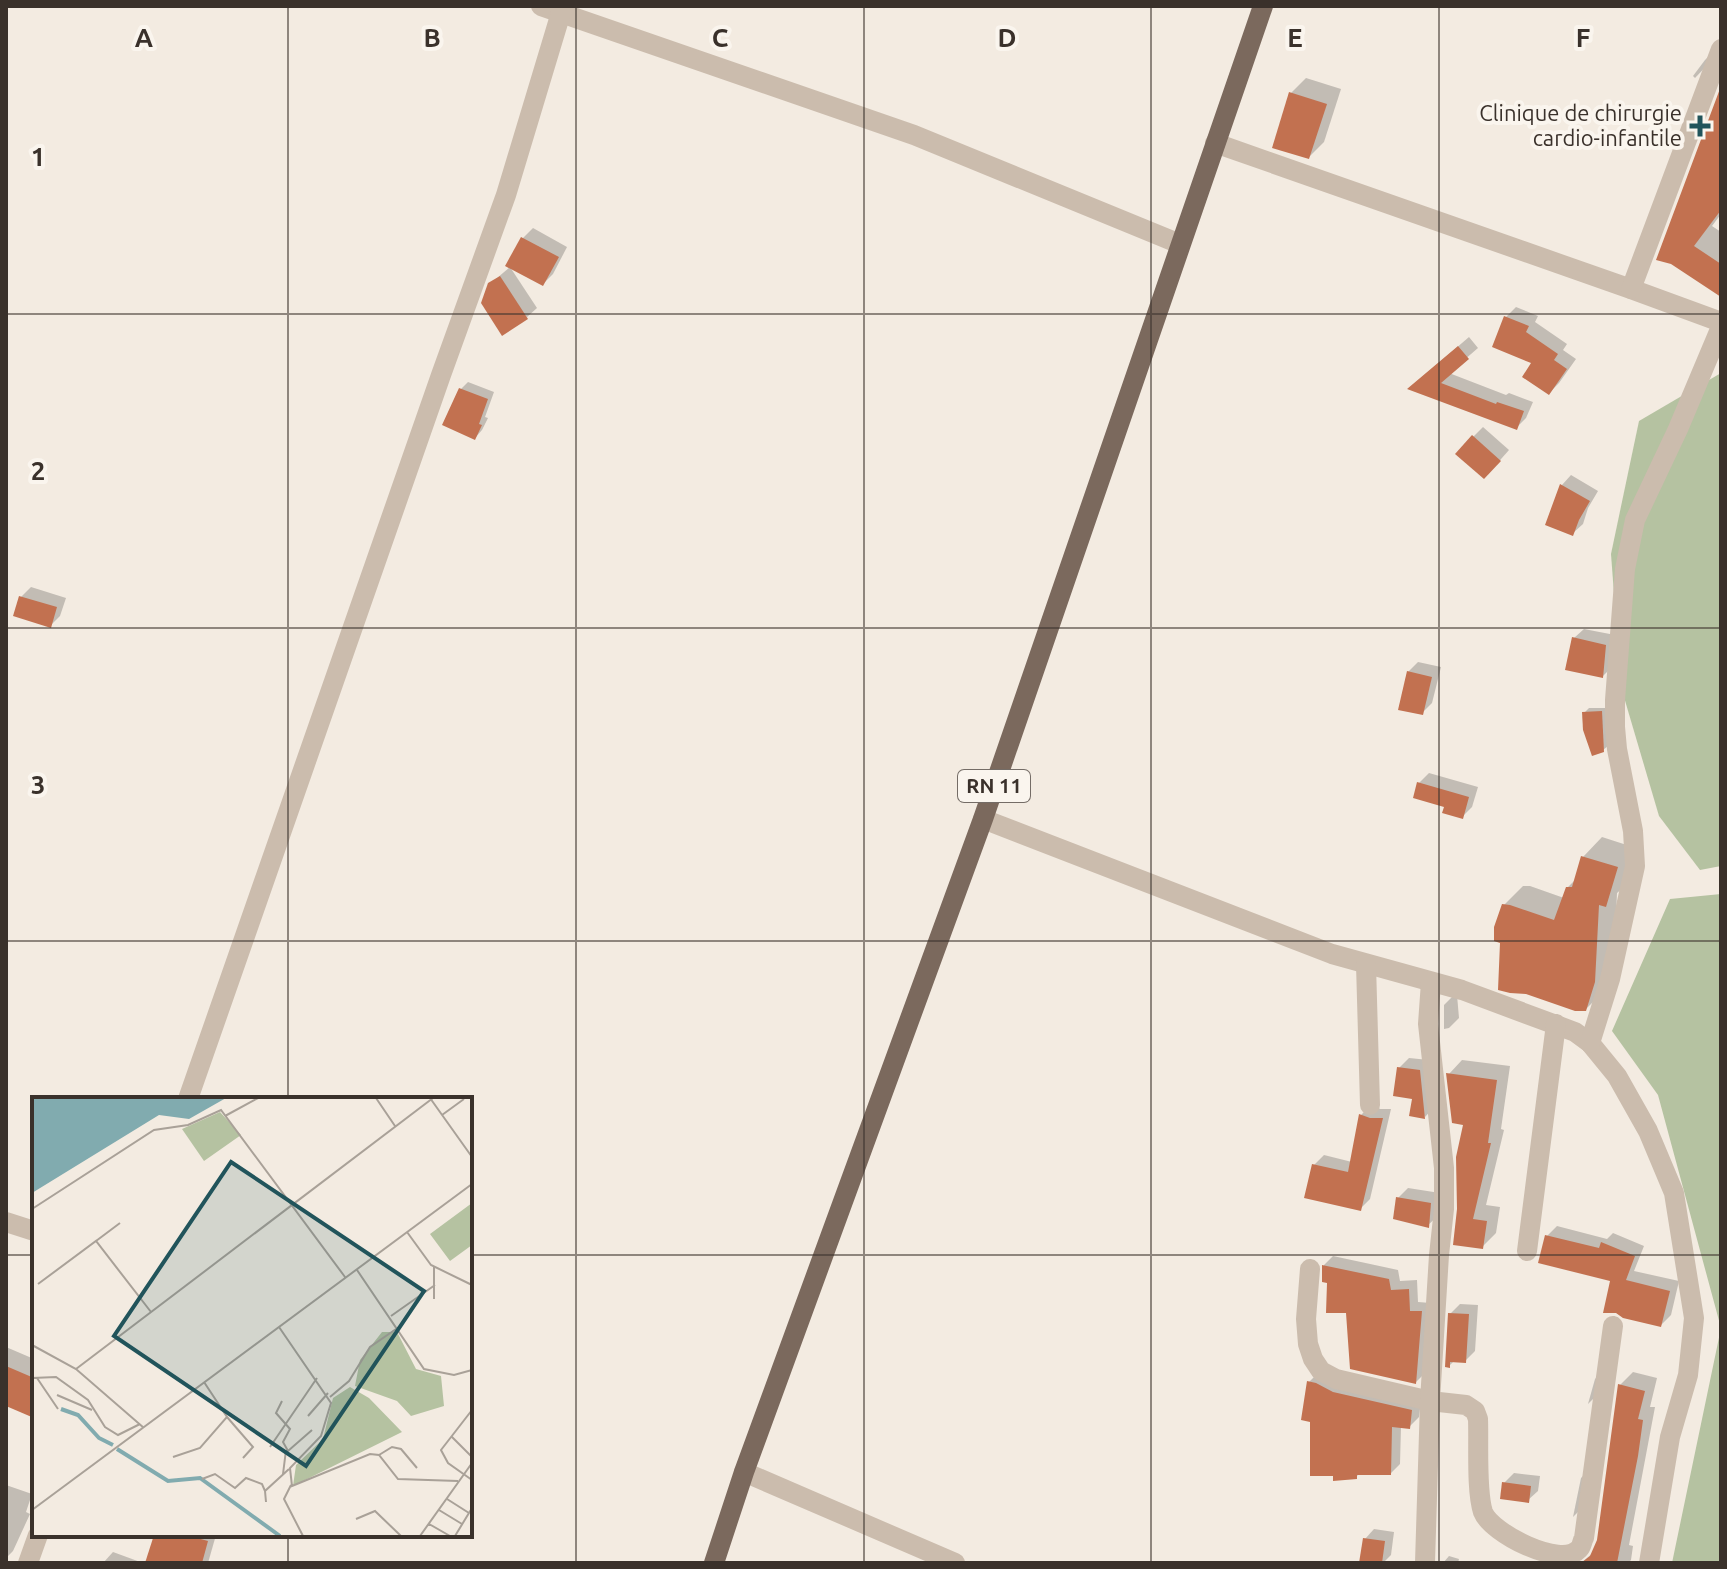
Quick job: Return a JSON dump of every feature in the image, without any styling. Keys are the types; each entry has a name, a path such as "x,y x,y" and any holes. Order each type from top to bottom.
{"main road":[{"name":"RN 11","path":"714,1563 744,1472 983,819 1263,6"}],"street":[{"path":"189,1097 506,195 555,8 914,135 1180,244"},
{"path":"1631,289 1721,49"},
{"path":"1215,143 1631,289 1721,324 1678,429 1635,520 1625,569 1615,727 1633,831 1635,866 1610,979 1590,1043"},
{"path":"983,819 1332,954 1462,990 1556,1024 1590,1043 1617,1076 1648,1131 1674,1193 1694,1318 1688,1375 1670,1437 1649,1563"},
{"path":"1366,964 1370,1105"},
{"path":"1425,1563 1430,1401 1444,1209 1444,1168 1428,1024 1431,982"},
{"path":"1527,1251 1556,1024"},
{"path":"6,1222 32,1230"},
{"path":"1310,1269 1306,1319 1308,1344 1321,1371 1336,1379 1430,1401 1466,1405 1475,1411 1478,1419 1480,1499 1484,1514 1501,1532 1537,1557 1570,1555 1578,1550 1584,1538 1613,1326"},
{"path":"744,1472 955,1563"},
{"path":"28,1563 37,1537"}],"green space":[{"path":"1721,373 1721,866 1700,870 1659,816 1621,687 1611,554 1639,421"},
{"path":"1721,894 1721,1328 1658,1095 1612,1031 1670,899"},
{"path":"1721,1328 1721,1563 1672,1563"}],"building":[{"path":"1721,86 1721,210 1694,246 1721,264 1721,297 1671,264 1656,260"},
{"path":"1289,92 1327,104 1309,159 1272,148"},
{"path":"521,237 559,257 543,286 505,266"},
{"path":"500,276 528,319 502,336 481,303 488,283"},
{"path":"1504,316 1529,326 1526,332 1558,354 1554,360 1567,369 1549,395 1522,377 1531,363 1492,347"},
{"path":"1458,346 1469,359 1441,383 1524,411 1517,430 1407,389"},
{"path":"459,388 488,399 475,440 442,425"},
{"path":"1472,435 1501,461 1484,479 1455,454"},
{"path":"1560,484 1590,501 1573,536 1545,525"},
{"path":"19,596 57,607 51,628 13,616"},
{"path":"1572,637 1606,645 1603,678 1565,670"},
{"path":"1407,671 1432,677 1423,715 1398,710"},
{"path":"1602,711 1604,752 1592,756 1583,730 1582,712"},
{"path":"1417,782 1469,797 1463,819 1442,813 1444,807 1413,798"},
{"path":"1581,856 1618,867 1606,907 1599,905 1595,982 1586,1011 1575,1011 1526,994 1498,990 1500,943 1494,941 1494,927 1502,904 1554,920 1566,887 1572,887"},
{"path":"1397,1067 1420,1070 1425,1119 1409,1116 1412,1099 1393,1096"},
{"path":"1446,1073 1497,1080 1488,1143 1491,1143 1473,1219 1487,1221 1483,1249 1453,1245 1457,1209 1456,1157 1463,1125 1452,1123"},
{"path":"1359,1114 1383,1118 1361,1211 1304,1198 1312,1164 1348,1172"},
{"path":"1396,1197 1431,1203 1429,1228 1393,1219"},
{"path":"1545,1235 1599,1248 1601,1242 1635,1256 1626,1280 1670,1291 1661,1327 1623,1318 1616,1313 1603,1313 1610,1281 1538,1263"},
{"path":"1322,1265 1389,1279 1391,1290 1409,1289 1410,1311 1422,1311 1416,1384 1350,1369 1346,1313 1326,1313 1327,1283 1322,1282"},
{"path":"1448,1313 1469,1314 1466,1363 1450,1362 1450,1368 1445,1367"},
{"path":"6,1366 32,1377 32,1417 6,1406"},
{"path":"1307,1381 1333,1392 1412,1410 1410,1429 1392,1427 1391,1475 1357,1475 1357,1479 1333,1481 1333,1476 1310,1476 1310,1422 1301,1420"},
{"path":"1618,1384 1645,1391 1638,1419 1643,1420 1638,1456 1617,1563 1581,1563 1590,1556 1597,1540"},
{"path":"1502,1482 1531,1486 1529,1503 1500,1499"},
{"path":"153,1537 193,1537 208,1541 202,1563 145,1563"},
{"path":"1363,1538 1385,1541 1382,1563 1359,1563"}],"place":[{"name":"Clinique de chirurgie cardio-infantile","path":"1700,126"}]}
